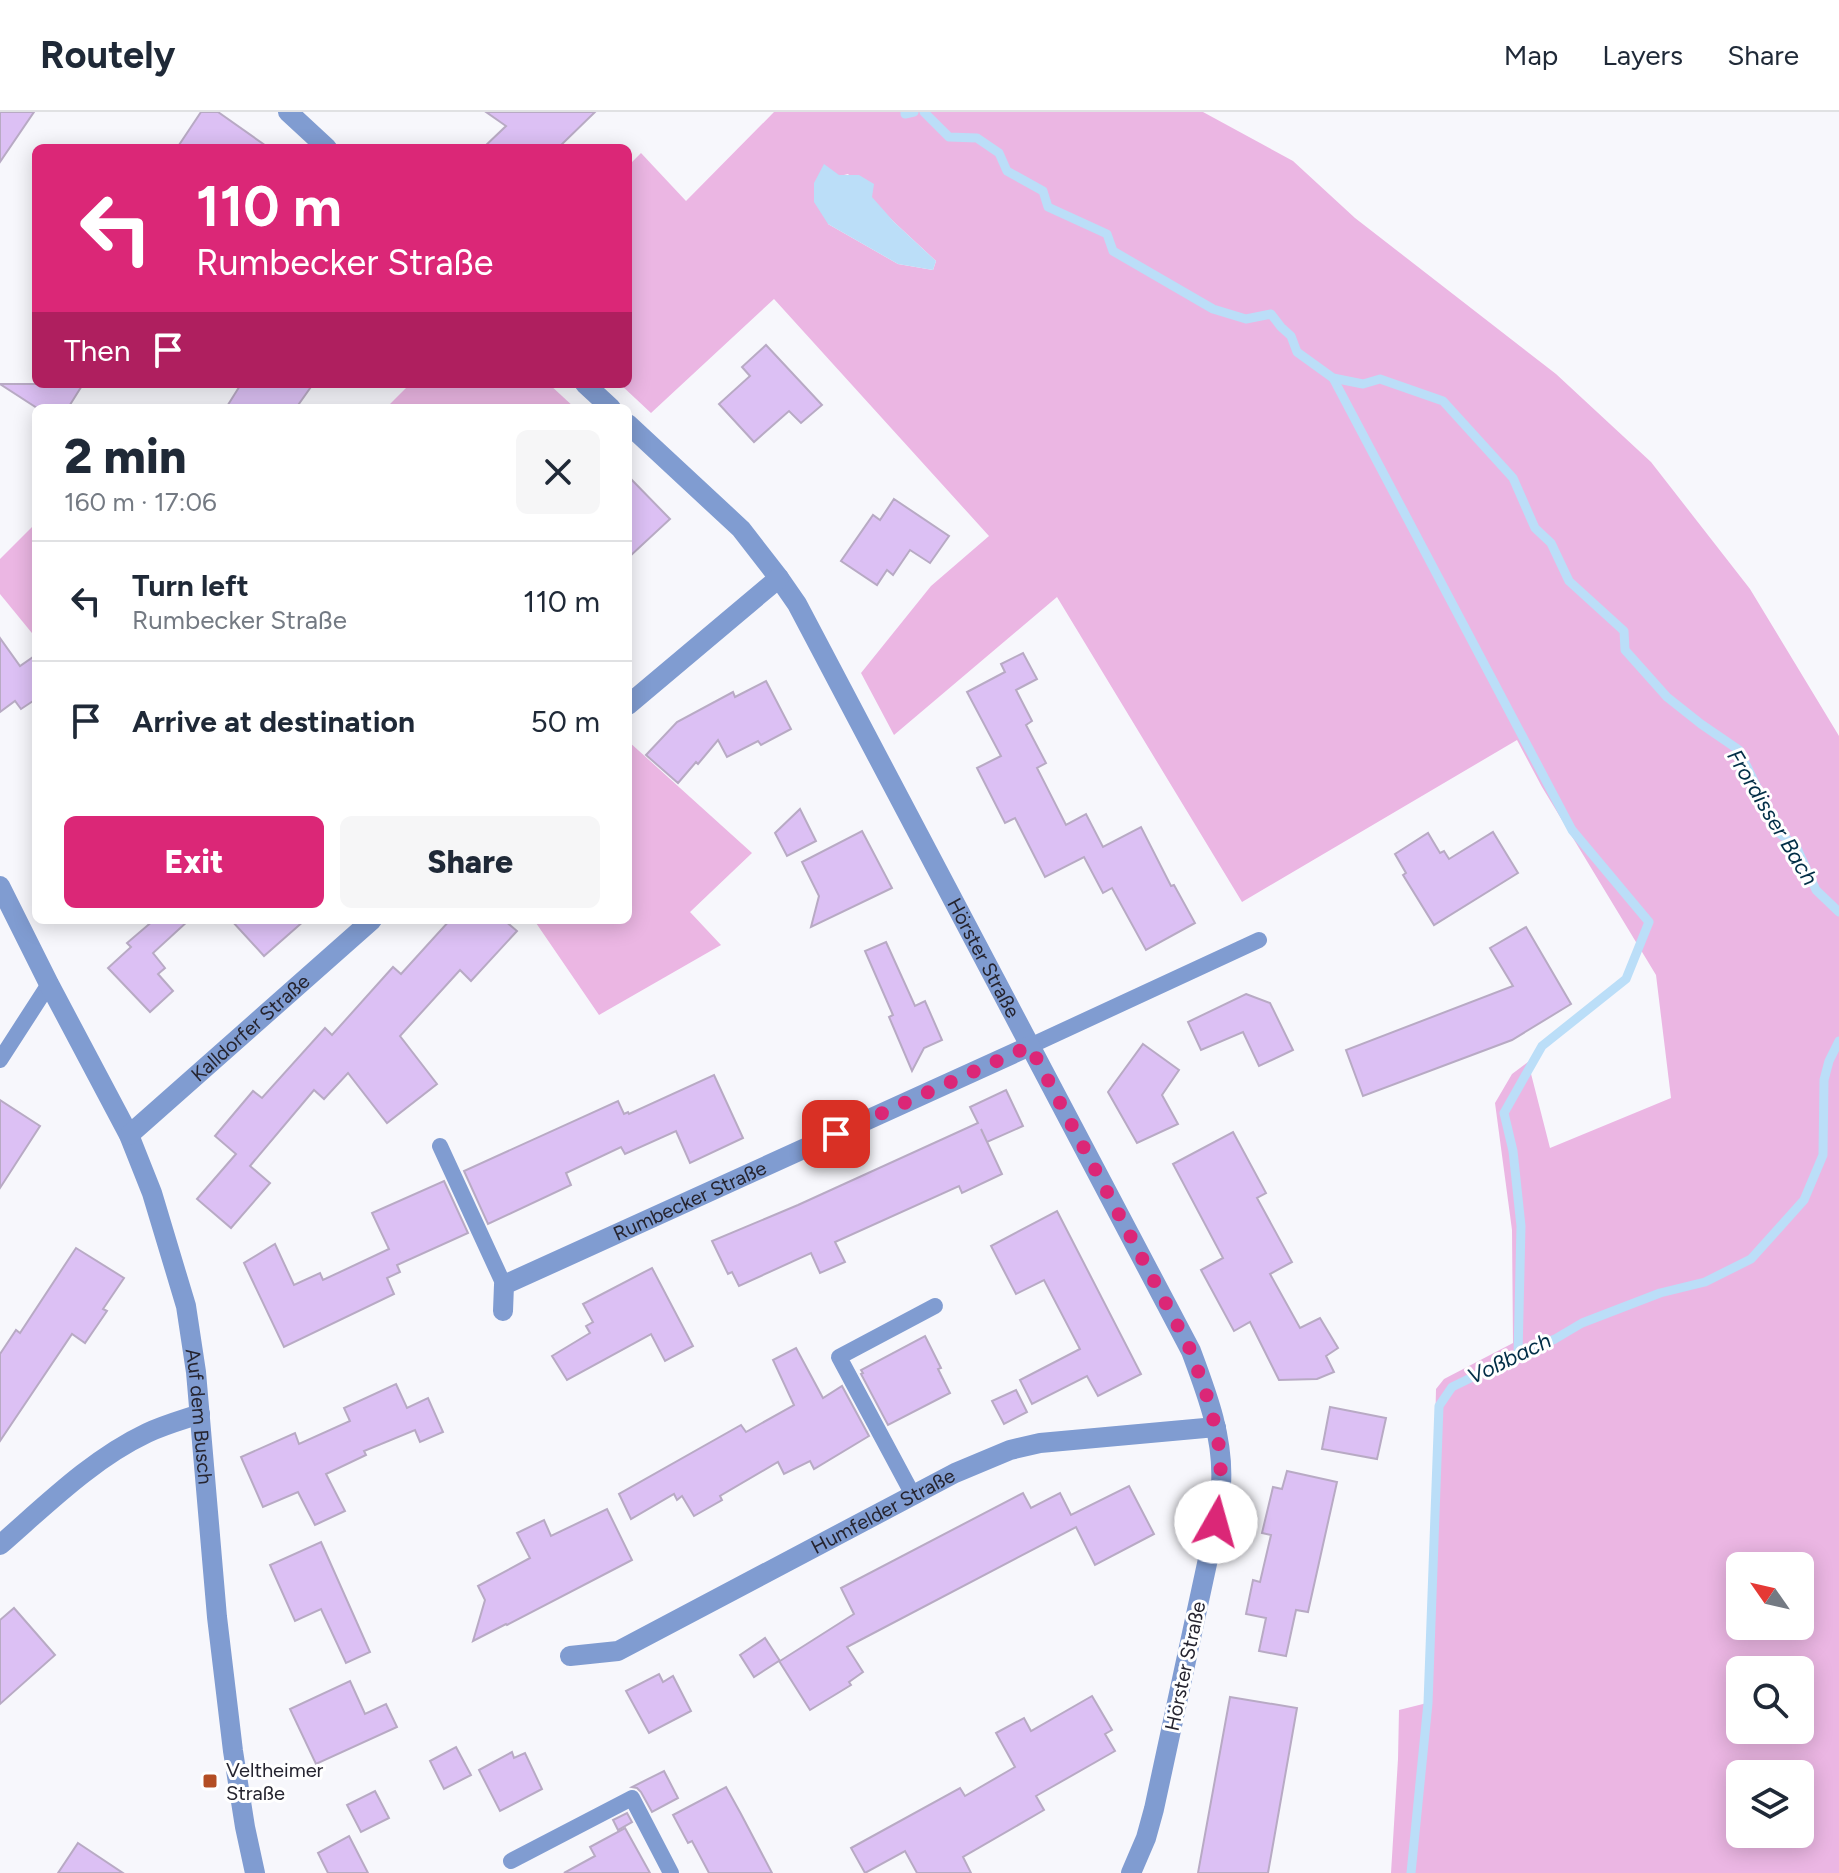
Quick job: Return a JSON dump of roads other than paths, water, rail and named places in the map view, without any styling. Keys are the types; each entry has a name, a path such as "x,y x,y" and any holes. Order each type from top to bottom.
{"street":[{"path":"288,112 323,144"},
{"path":"589,388 607,404"},
{"name":"Hörster Straße","path":"632,428 741,529 779,578 812,632 1191,1351 1205,1388 1220,1451 1221,1483 1216,1522 1154,1809 1131,1873"},
{"path":"632,702 779,578"},
{"name":"Auf dem Busch","path":"0,886 129,1135 152,1193 186,1306 192,1335 217,1617 233,1751 255,1873"},
{"name":"Kalldorfer Straße","path":"129,1135 367,924"},
{"name":"Rumbecker Straße","path":"504,1285 1030,1046"},
{"path":"503,1311 504,1285"},
{"path":"0,1545 102,1460 147,1433 200,1414"},
{"name":"Humfelder Straße","path":"570,1656 618,1651 983,1460 1040,1443 1216,1427"}],"lane":[{"path":"1030,1046 1259,940"},
{"path":"0,1060 49,984"},
{"path":"440,1146 504,1285"},
{"path":"913,1495 839,1357 935,1306"},
{"path":"511,1861 632,1798 671,1873"}],"water":[{"path":"824,164 839,175 859,175 874,184 872,197 936,261 933,270 898,264 828,224 814,202 814,183"}],"waterway":[{"name":"Frordisser Bach","path":"905,112 914,112"},
{"name":"Frordisser Bach","path":"924,112 949,137 977,138 999,153 1007,171 1043,191 1048,207 1107,234 1113,251 1213,309 1246,319 1271,314 1291,336 1297,352 1333,378 1363,384 1380,379 1443,401 1513,478 1535,528 1551,543 1569,581 1624,631 1625,650 1667,697 1739,750 1779,833 1796,846 1816,890 1839,912"},
{"path":"1333,378 1572,830 1649,922 1626,979 1542,1046 1504,1113 1513,1151 1521,1226 1518,1355"},
{"name":"Voßbach","path":"1411,1873 1428,1703 1439,1406 1452,1387 1555,1339 1582,1323 1660,1293 1705,1282 1751,1259 1804,1200 1823,1155 1824,1080 1839,1041"}],"place":[{"name":"Veltheimer Straße","path":"210,1781"}]}
